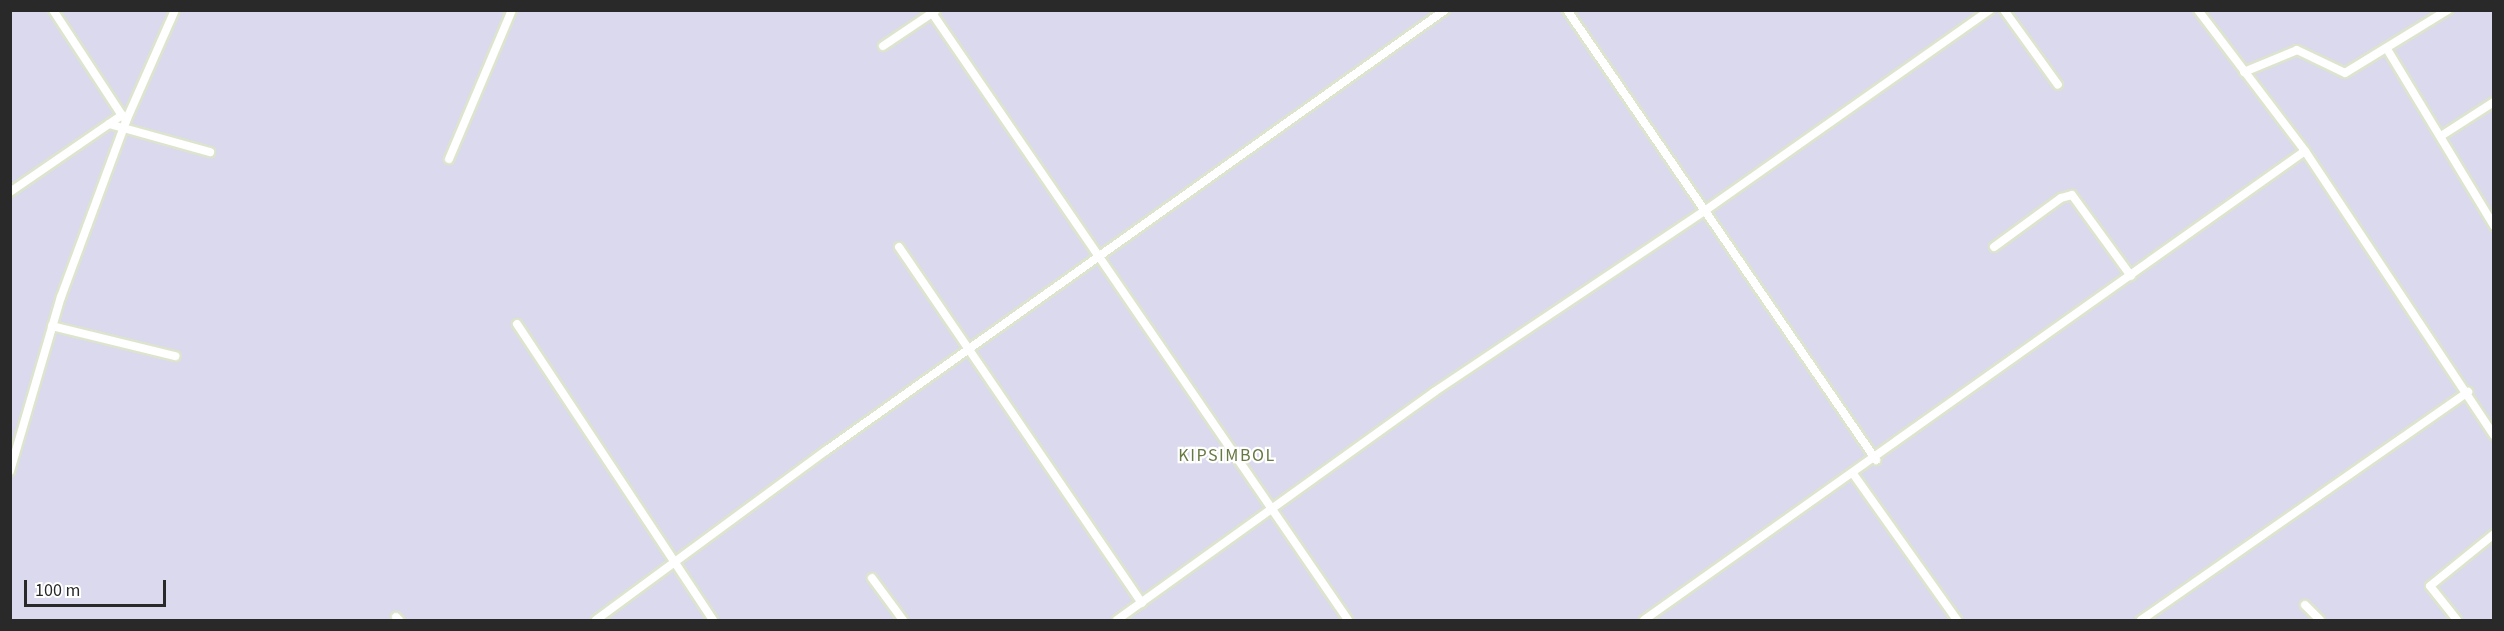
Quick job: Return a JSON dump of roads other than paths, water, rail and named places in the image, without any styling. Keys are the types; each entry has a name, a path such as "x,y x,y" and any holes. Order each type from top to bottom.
{"street":[{"path":"53,10 123,122"},
{"path":"10,471 52,326 123,122 175,10"},
{"path":"449,159 512,10"},
{"path":"596,621 827,450 973,350 1445,10"},
{"path":"1567,10 1876,460"},
{"path":"1117,621 1434,392 1706,210 1989,10"},
{"path":"2004,10 2058,85"},
{"path":"2198,10 2305,151 2468,392 2493,435"},
{"path":"2244,72 2296,50 2345,73 2448,10"},
{"path":"883,46 932,11 1098,260 1348,621"},
{"path":"2387,48 2493,226"},
{"path":"2441,136 2493,102"},
{"path":"109,124 123,122"},
{"path":"10,192 109,124 123,122 210,152"},
{"path":"1644,621 1876,460 2305,151"},
{"path":"1994,247 2061,198 2072,195 2131,276"},
{"path":"899,247 973,350 1142,603"},
{"path":"517,324 713,621"},
{"path":"52,326 175,356"},
{"path":"2141,621 2468,392"},
{"path":"1854,475 1957,621"},
{"path":"2457,621 2430,586 2493,534"},
{"path":"872,578 903,621"},
{"path":"2305,605 2320,621"}],"district":[{"name":"KIPSIMBOL","path":"1227,456"}]}
